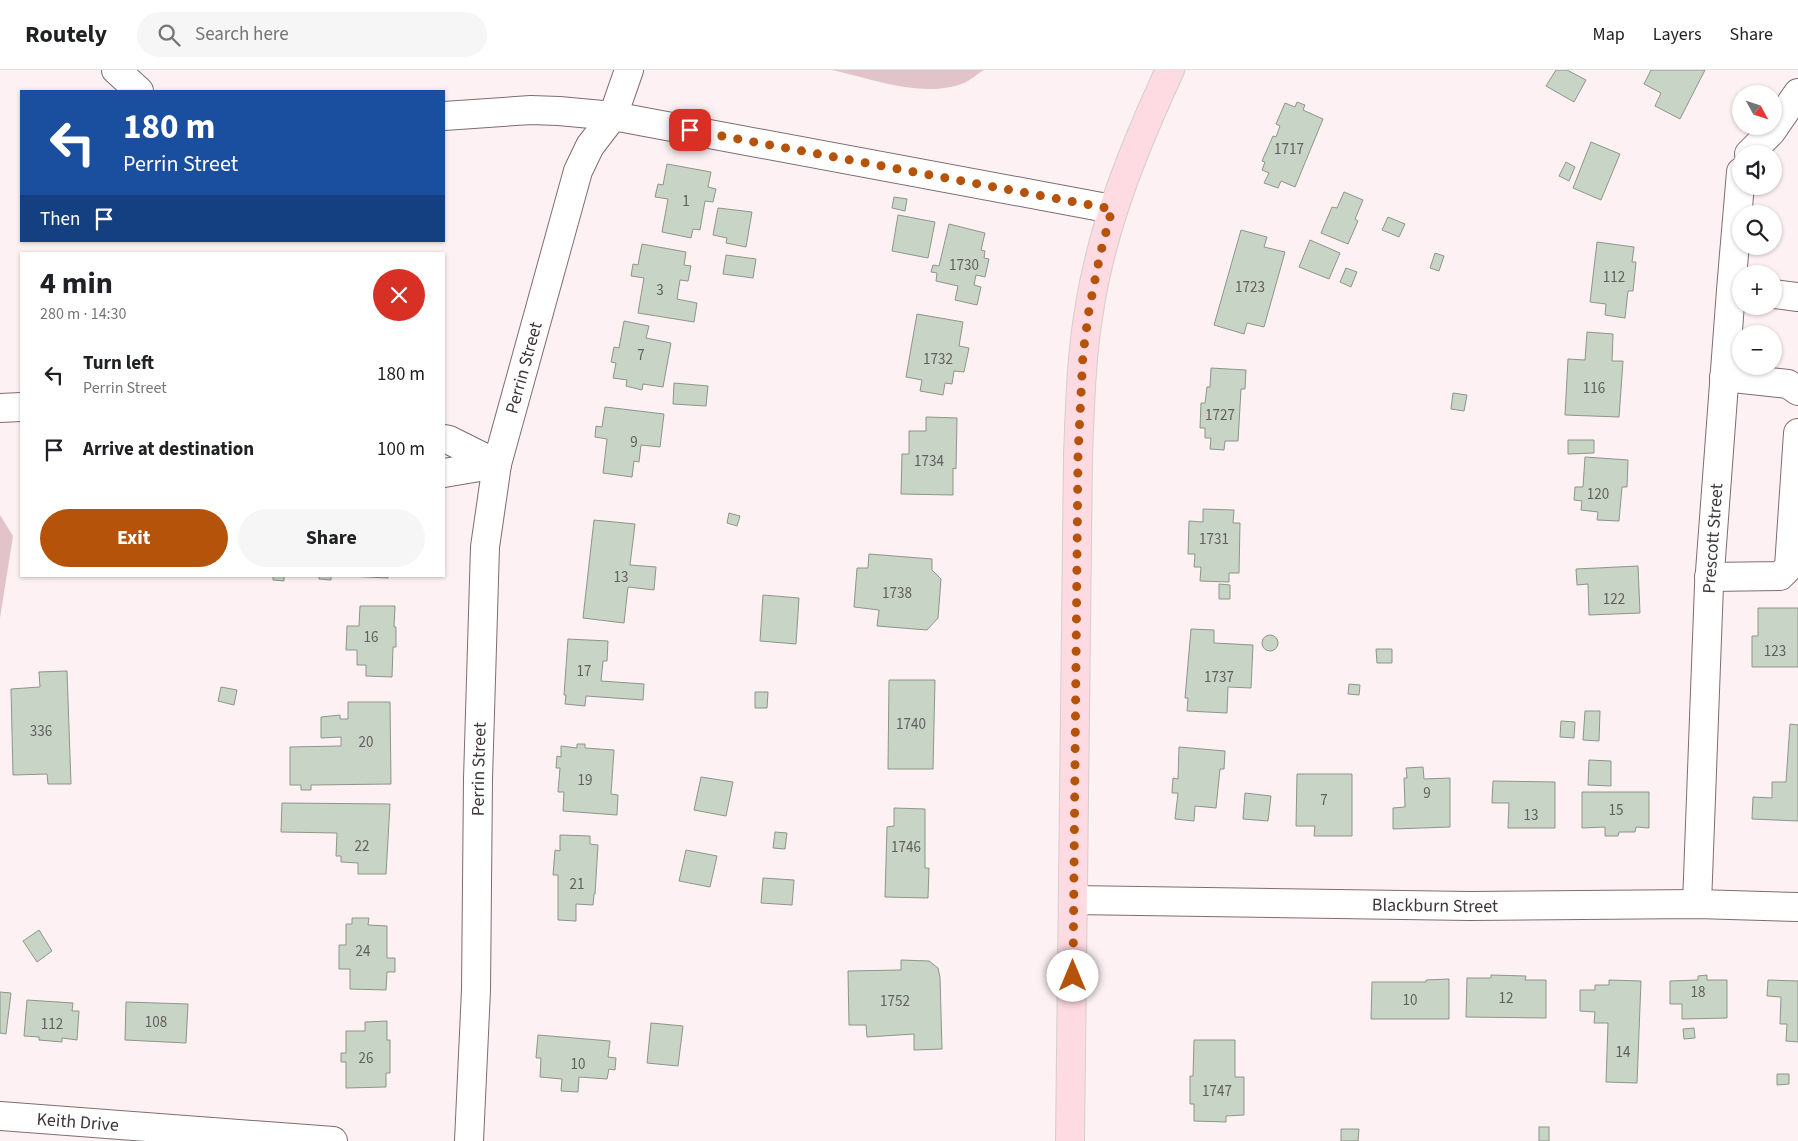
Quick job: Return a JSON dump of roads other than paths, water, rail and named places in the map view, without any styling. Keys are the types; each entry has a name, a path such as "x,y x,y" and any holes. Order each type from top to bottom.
{"main road":[{"path":"1070,1141 1078,455 1083,354 1096,274 1112,209 1140,134 1170,70"}],"street":[{"path":"116,70 138,90"},
{"name":"Perrin Street","path":"469,1141 476,990 478,779 485,547 497,464 578,171 590,146 613,116 629,70"},
{"path":"1758,145 1771,132 1798,93"},
{"path":"445,116 531,110 613,116 1112,209"},
{"name":"Prescott Street","path":"1737,265 1740,195"},
{"path":"1782,295 1798,297"},
{"name":"Prescott Street","path":"1697,904 1709,577 1724,377 1733,315"},
{"path":"1724,377 1788,384 1798,390"},
{"path":"1709,577 1780,576 1788,567 1798,433"},
{"path":"445,439 497,464"},
{"path":"445,473 497,464"},
{"name":"Blackburn Street","path":"1073,900 1470,906 1697,904 1798,907"},
{"name":"Keith Drive","path":"0,1116 333,1141"}]}
